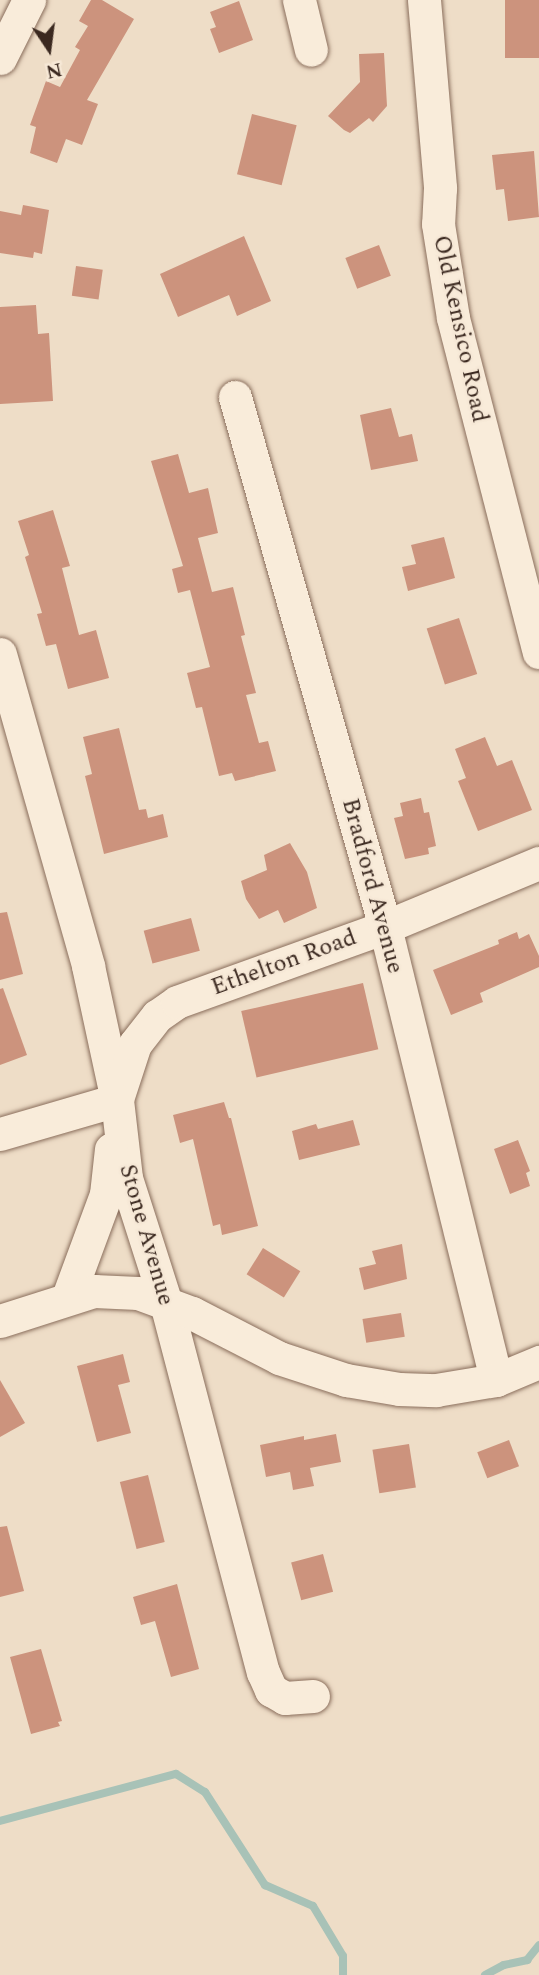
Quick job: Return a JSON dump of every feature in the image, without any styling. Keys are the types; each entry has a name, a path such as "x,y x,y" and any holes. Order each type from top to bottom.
{"street":[{"path":"0,58 29,0"},
{"path":"299,0 311,50"},
{"name":"Old Kensico Road","path":"424,0 440,188 438,224 453,318 539,652"},
{"name":"Bradford Avenue","path":"235,397 385,927 496,1380"},
{"name":"Stone Avenue","path":"0,654 89,966 117,1100 126,1178 166,1303 263,1672 271,1689 285,1698 313,1696"},
{"name":"Ethelton Road","path":"117,1100 135,1044 157,1017 177,1002 385,927 539,863"},
{"path":"0,1134 117,1100 106,1194 68,1297"},
{"path":"0,1321 68,1297 94,1292 138,1293 166,1303 279,1358 346,1380 399,1389 436,1390 496,1380 539,1362"}],"building":[{"path":"91,0 102,0 134,19 87,100 98,104 82,145 66,139 57,163 30,153 36,127 30,125 46,81 60,87 80,50 75,47 88,26 79,21"},
{"path":"505,0 539,0 539,58 505,58"},
{"path":"239,1 253,40 219,53 210,29 216,27 210,12"},
{"path":"384,53 387,106 373,122 369,118 350,133 328,116 360,82 359,54"},
{"path":"252,114 297,125 282,185 237,174"},
{"path":"534,151 539,217 508,221 504,189 496,190 492,155"},
{"path":"23,205 49,210 42,254 34,252 33,258 0,253 0,211 21,215"},
{"path":"244,236 271,301 237,316 229,295 178,317 160,274"},
{"path":"379,245 391,276 357,289 345,258"},
{"path":"76,266 103,270 99,299 72,296"},
{"path":"36,305 38,334 49,333 53,401 0,404 0,307"},
{"path":"391,408 399,437 412,434 418,461 371,470 360,415"},
{"path":"178,454 189,493 208,488 218,533 198,538 212,592 233,587 245,635 241,636 256,693 246,695 259,743 268,741 276,771 235,781 232,773 219,776 202,707 196,708 187,673 210,667 190,590 178,593 172,569 183,566 151,461"},
{"path":"53,510 70,566 62,568 79,635 96,630 109,678 68,689 56,644 46,646 37,614 42,613 25,557 29,555 18,521"},
{"path":"444,537 455,578 408,591 402,567 416,564 411,545"},
{"path":"459,618 477,674 445,685 427,629"},
{"path":"119,728 139,810 146,809 148,818 163,814 168,837 104,854 85,776 92,774 83,737"},
{"path":"485,737 497,766 512,760 532,810 478,831 458,781 466,778 455,749"},
{"path":"421,798 424,813 429,812 436,846 428,848 429,854 405,859 394,818 403,816 400,803"},
{"path":"290,843 307,872 317,908 284,923 278,910 259,919 246,899 241,881 267,870 264,855"},
{"path":"7,912 23,974 0,980 0,913"},
{"path":"191,918 200,951 152,964 144,931"},
{"path":"517,932 519,939 529,934 539,956 539,967 480,993 483,1002 451,1015 433,970 499,944 498,940"},
{"path":"363,983 378,1049 257,1077 241,1011"},
{"path":"3,988 27,1055 0,1065 0,989"},
{"path":"224,1102 231,1118 258,1226 222,1235 220,1224 213,1226 193,1139 180,1143 173,1115"},
{"path":"353,1120 360,1145 299,1160 292,1131 316,1124 318,1129"},
{"path":"518,1140 530,1171 526,1173 530,1186 510,1194 494,1149"},
{"path":"402,1244 407,1279 364,1290 359,1268 376,1264 372,1251"},
{"path":"263,1248 300,1271 284,1298 247,1274"},
{"path":"401,1313 405,1337 366,1343 362,1319"},
{"path":"123,1354 130,1382 118,1385 131,1433 97,1442 77,1366"},
{"path":"0,1380 25,1423 0,1437"},
{"path":"336,1434 341,1462 310,1468 314,1486 293,1490 290,1472 266,1477 260,1445 304,1436 304,1440"},
{"path":"509,1440 519,1466 487,1478 477,1452"},
{"path":"409,1444 416,1487 379,1493 372,1450"},
{"path":"148,1475 165,1542 137,1549 120,1482"},
{"path":"7,1526 24,1591 0,1597 0,1527"},
{"path":"323,1554 333,1592 301,1600 291,1563"},
{"path":"177,1584 199,1669 171,1677 155,1621 141,1625 133,1597"},
{"path":"41,1649 62,1721 58,1722 60,1726 31,1734 10,1657"}],"waterway":[{"path":"0,1821 176,1774 205,1792 265,1885 313,1906 343,1956 343,1975"},
{"path":"485,1975 504,1965 527,1960 539,1945"}]}
